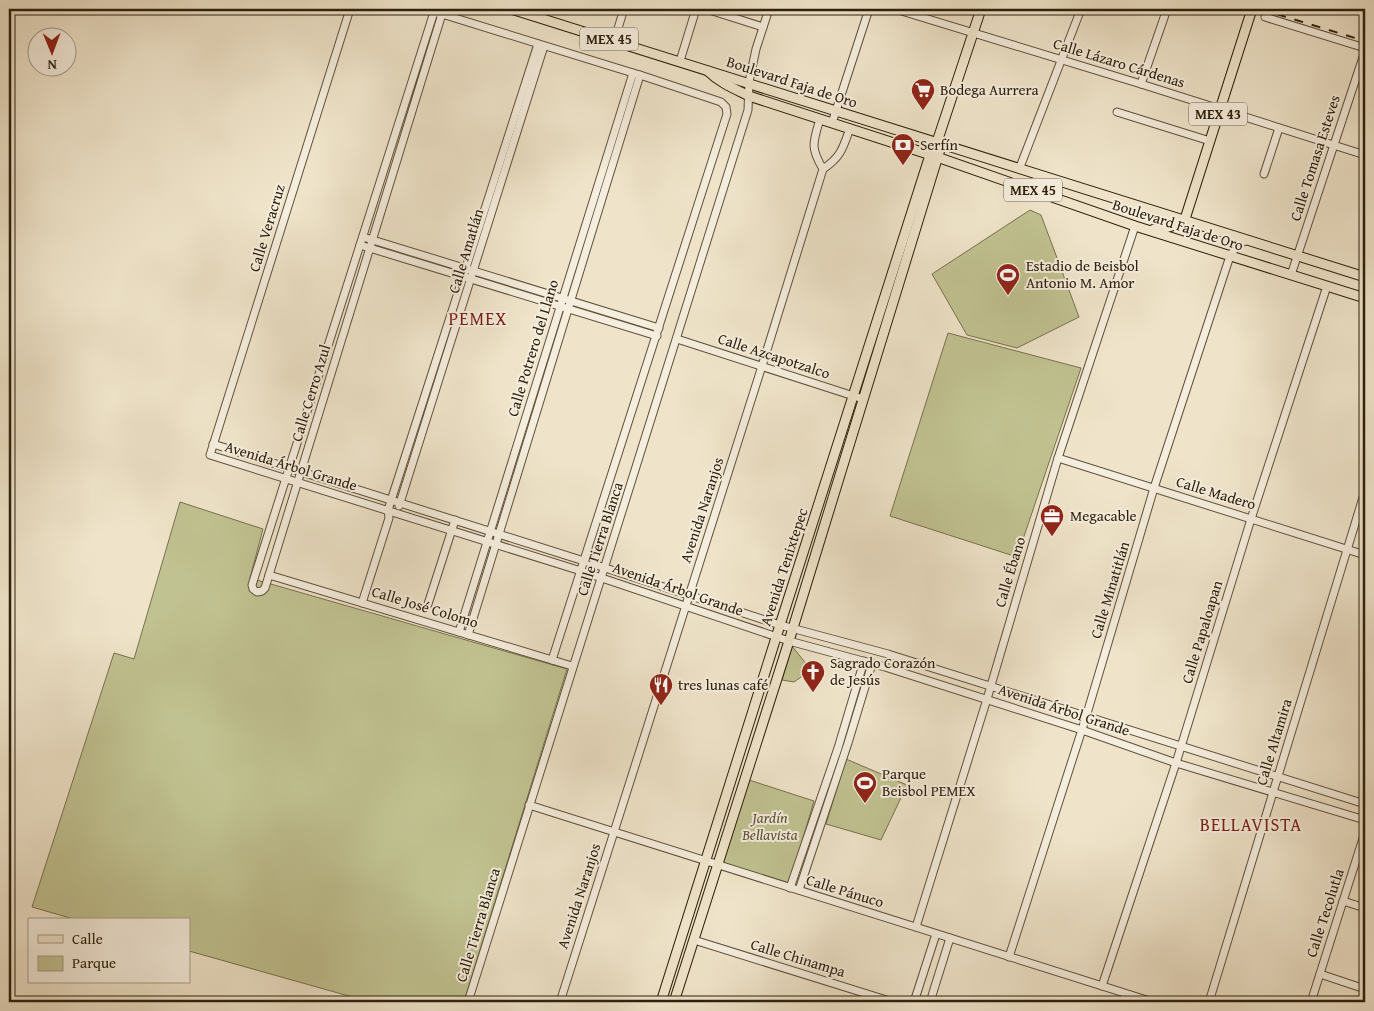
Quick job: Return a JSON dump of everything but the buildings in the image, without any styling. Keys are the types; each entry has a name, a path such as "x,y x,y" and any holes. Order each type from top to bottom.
{"main road":[{"name":"MEX 45","path":"511,9 706,69"},
{"name":"Avenida Tenixtepec","path":"674,1002 789,641 863,398 894,283 982,9"},
{"name":"MEX 43","path":"1185,220 1252,9"},
{"name":"Boulevard Faja de Oro","path":"706,69 1365,277"},
{"name":"Boulevard Faja de Oro","path":"706,69 715,78 749,96 934,156 1135,226 1363,297"},
{"path":"1135,226 1161,230 1185,220"},
{"name":"Avenida Tenixtepec","path":"661,1002 853,395 894,283"},
{"path":"816,513 827,516"}],"street":[{"name":"Calle Veracruz","path":"210,455 350,9"},
{"path":"614,40 624,9"},
{"path":"680,62 696,9"},
{"path":"706,9 764,27"},
{"name":"Calle Tierra Blanca","path":"468,1002 748,110 749,82 769,9"},
{"path":"832,123 870,9"},
{"name":"Calle Lázaro Cárdenas","path":"895,9 1365,155"},
{"path":"1020,167 1081,9"},
{"path":"1141,84 1167,9"},
{"path":"438,13 633,73 721,102 726,107 727,114 552,660"},
{"name":"Calle Cerro Azul","path":"438,13 407,129 285,525 265,588 262,592 257,592 253,589 252,584 398,126 438,13"},
{"path":"1265,17 1365,49"},
{"name":"Calle Amatlán","path":"391,514 400,504 470,270 541,45"},
{"name":"Calle Tomasa Esteves","path":"1291,275 1365,49"},
{"name":"Calle Potrero del Llano","path":"459,632 633,73"},
{"name":"Calle Potrero del Llano","path":"468,634 640,76"},
{"path":"1117,112 1210,141"},
{"path":"820,119 813,146 814,154 823,170"},
{"path":"398,126 407,129"},
{"name":"Avenida Naranjos","path":"560,1002 823,170 843,150 850,128"},
{"path":"1264,174 1279,128"},
{"name":"Calle Ébano","path":"916,927 987,700 1058,458 1135,226"},
{"path":"363,237 659,328"},
{"path":"1230,256 1238,244 1248,240"},
{"path":"360,245 657,336"},
{"name":"Calle Minatitlán","path":"1009,957 1082,730 1154,488 1230,256"},
{"name":"Calle Amatlán","path":"362,603 391,514 392,500 468,279"},
{"path":"1363,297 1365,285"},
{"name":"Calle Papaloapan","path":"1102,986 1176,764 1251,519 1327,286"},
{"name":"Calle Azcapotzalco","path":"677,339 863,398"},
{"path":"325,354 336,357"},
{"name":"Avenida Árbol Grande","path":"213,444 780,625 888,654 1365,804"},
{"name":"Avenida Árbol Grande","path":"210,455 298,482 391,514 451,530 581,571 789,641 868,662 1082,730 1176,764 1365,820"},
{"name":"Calle Madero","path":"1058,458 1365,554"},
{"name":"Calle Altamira","path":"1209,1002 1365,491"},
{"path":"277,505 290,509"},
{"path":"428,604 455,520"},
{"path":"272,521 285,525"},
{"name":"Calle José Colomo","path":"269,575 572,666"},
{"path":"474,585 482,588"},
{"path":"790,888 868,662"},
{"path":"799,890 848,743 868,662"},
{"name":"Calle Pánuco","path":"529,805 1153,1002"},
{"name":"Calle Tecolutla","path":"1311,1002 1365,832"},
{"path":"1343,901 1365,908"},
{"path":"914,1002 936,934"},
{"path":"930,1002 950,938"},
{"name":"Calle Chinampa","path":"694,940 893,1002"},
{"path":"1320,974 1365,989"}],"green space":[{"name":"Estadio de Beisbol Antonio M. Amor","path":"1030,210 1041,215 1079,317 1017,348 967,335 932,274"},
{"path":"948,333 1081,368 1017,557 890,516"},
{"path":"180,502 263,529 250,578 567,669 464,1002 370,1002 190,951 190,918 70,918 32,907 114,653 134,659"},
{"path":"792,646 811,670 794,682 782,680"},
{"name":"Parque Beisbol PEMEX","path":"846,759 907,785 881,840 826,824"},
{"name":"Jardín Bellavista","path":"749,780 814,801 789,885 722,864"}],"railway":[{"path":"1260,9 1365,41"}],"place":[{"name":"Bodega Aurrera","path":"923,111"},
{"name":"Serfín","path":"903,166"},
{"name":"Estadio de Beisbol Antonio M. Amor","path":"1008,296"},
{"name":"Megacable","path":"1052,537"},
{"name":"Sagrado Corazón de Jesús","path":"813,693"},
{"name":"tres lunas café","path":"661,706"},
{"name":"Parque Beisbol PEMEX","path":"865,804"}],"district":[{"name":"PEMEX","path":"478,319"},
{"name":"BELLAVISTA","path":"1251,825"}]}
